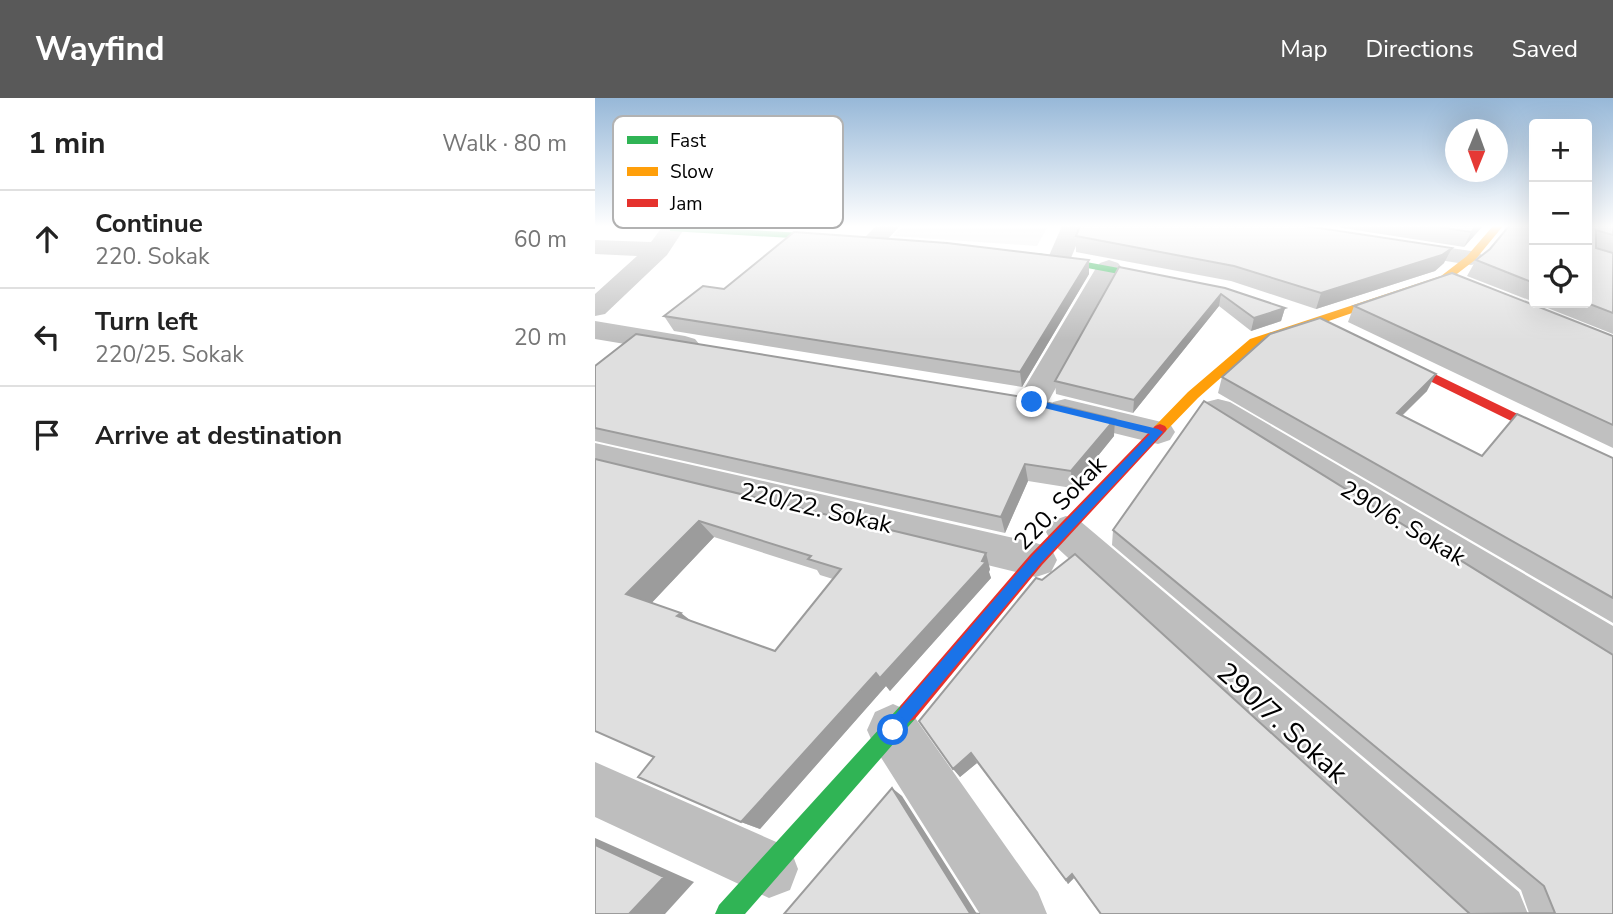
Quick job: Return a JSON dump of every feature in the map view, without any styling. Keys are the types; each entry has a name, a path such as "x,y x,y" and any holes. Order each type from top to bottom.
{"street":[{"path":"644,264 596,311 718,350"},
{"path":"1090,264 1190,284"},
{"name":"220. Sokak","path":"728,914 893,730 1051,546 1193,395 1255,342 1445,278 1463,264"},
{"path":"1109,268 1018,400 1158,432"},
{"path":"1445,278 1471,288"},
{"path":"1294,313 1343,334"},
{"path":"1380,352 1613,466"},
{"name":"290/6. Sokak","path":"1193,395 1613,652"},
{"name":"220/22. Sokak","path":"595,456 1051,546"},
{"name":"290/7. Sokak","path":"1051,546 1497,914"},
{"path":"893,730 1016,914"},
{"path":"595,789 769,869"}],"building":[{"path":"755,264 1086,264 1020,372 664,316 703,286 724,289"},
{"path":"1224,264 1413,264 1321,293"},
{"path":"1486,264 1529,264 1529,281"},
{"path":"1592,264 1613,264 1613,313 1592,305"},
{"path":"1119,267 1225,288 1285,308 1254,318 1221,294 1134,400 1055,381"},
{"path":"1452,273 1529,303 1529,308 1541,308 1613,336 1613,425 1354,306"},
{"path":"1320,318 1436,374 1397,413 1482,456 1517,414 1613,458 1613,598 1222,377 1270,334"},
{"path":"636,334 1029,398 1115,419 1071,471 1025,464 1001,517 595,428 595,366"},
{"path":"1204,401 1613,655 1613,914 1470,914 1555,913 1544,886 1113,530"},
{"path":"595,459 986,553 982,561 986,562 880,678 876,673 741,822 638,777 654,757 595,731","holes":["699,521 811,556 808,559 841,569 775,651 677,616 681,613 626,594"]},
{"path":"1075,554 1470,914 1101,914 1072,874 1066,880 971,753 953,769 919,721 1036,578 1042,580"},
{"path":"892,788 970,913 980,914 784,914"},
{"path":"595,845 664,877 629,914 595,914"}],"traffic: fast":[{"path":"1081,264 1167,280"},
{"path":"728,914 908,712"}],"traffic: slow":[{"path":"1160,429 1193,395 1254,342 1445,278 1463,264"}],"traffic: jam":[{"path":"1389,356 1613,466"},
{"path":"908,712 1036,560 1160,429"}],"route":[{"path":"893,730 1036,560 1158,432 1032,402"}]}
